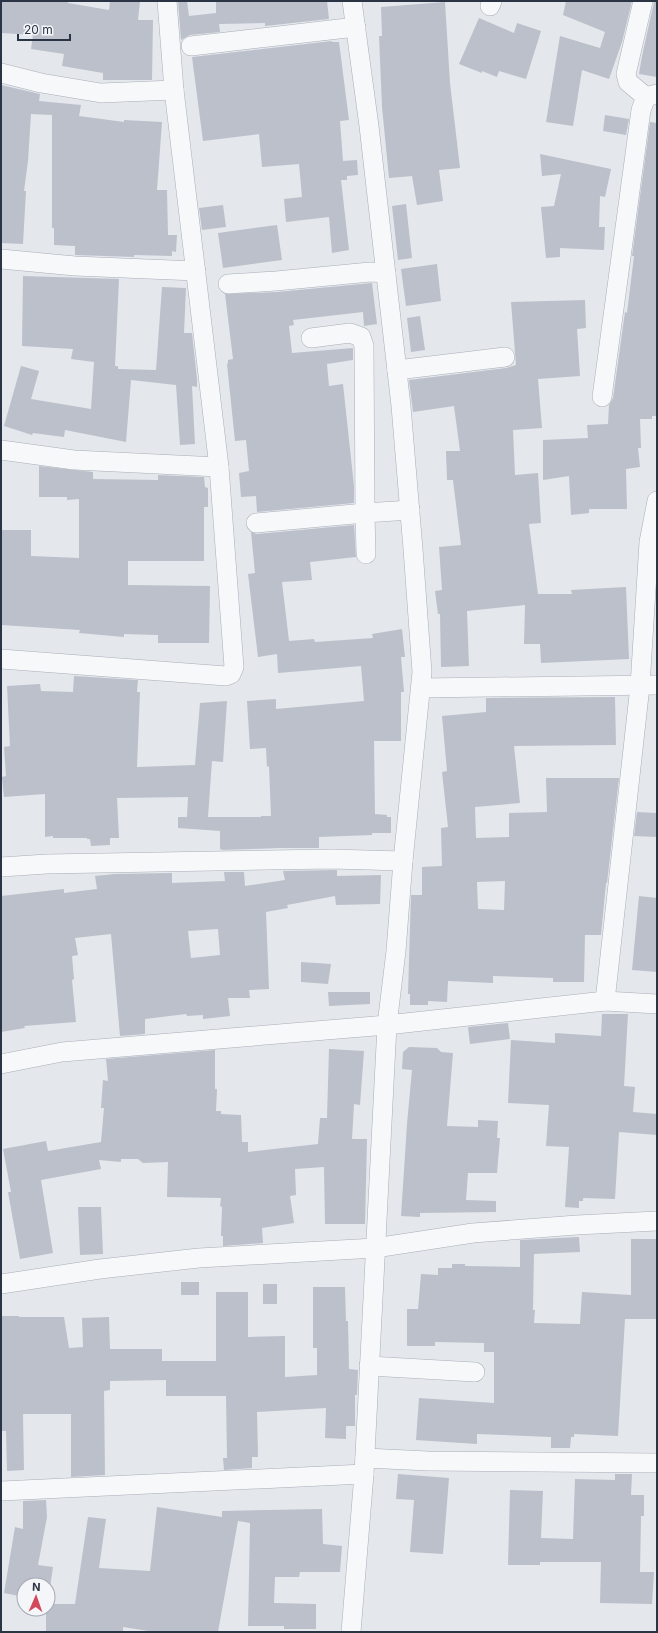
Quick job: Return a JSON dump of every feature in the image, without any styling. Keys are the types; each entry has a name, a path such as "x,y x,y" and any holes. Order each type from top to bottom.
{"street":[{"path":"1,659 226,676 231,674 234,667 219,467 174,90 167,1"},
{"path":"351,1632 364,1466 386,1025 396,951 403,861 422,672 410,510 397,370 352,1"},
{"path":"602,397 641,110 652,96 628,82 626,74 643,1"},
{"path":"191,46 356,27"},
{"path":"1,73 41,83 101,93 174,90"},
{"path":"1,259 75,266 196,271"},
{"path":"228,284 370,272 386,273"},
{"path":"311,338 350,333 361,337 364,346 366,554"},
{"path":"397,370 505,357"},
{"path":"1,450 74,460 219,467"},
{"path":"605,1001 648,685 649,542 657,502"},
{"path":"256,522 410,510"},
{"path":"421,688 648,685"},
{"path":"1,867 47,864 331,859 403,861"},
{"path":"1,1064 62,1052 386,1025 605,1001 657,1004"},
{"path":"1,1284 100,1269 199,1258 375,1248 473,1233 577,1225 657,1221"},
{"path":"369,1366 475,1372"},
{"path":"1,1491 428,1461 657,1463"}],"building":[{"path":"1,1 68,1 68,3 109,10 110,1 140,1 138,20 153,20 152,80 103,80 103,73 62,66 64,54 31,49 33,35 1,33"},
{"path":"178,1 187,1 189,16 216,13 216,1 327,1 329,19 265,26 265,23 219,24 220,32 190,35 181,40"},
{"path":"566,1 632,1 622,42 609,79 582,70 573,126 546,122 560,36 600,48 605,32 563,15"},
{"path":"445,2 450,83 460,168 439,170 443,201 417,205 412,176 389,178 382,107 379,36 382,36 381,7"},
{"path":"654,2 657,2 657,77 639,74"},
{"path":"479,18 514,33 517,23 541,31 526,79 499,71 497,77 459,64"},
{"path":"332,41 339,42 349,120 340,121 343,161 357,160 358,175 347,176 347,180 341,180 349,250 332,253 329,217 286,222 284,199 302,197 299,164 262,167 259,134 203,141 192,57"},
{"path":"1,85 40,94 39,101 81,105 79,116 124,122 124,120 162,122 157,190 167,190 168,235 177,235 176,252 172,251 172,256 134,255 134,257 75,255 75,246 54,245 54,228 52,228 52,115 31,114 28,161 24,191 26,191 23,244 1,243"},
{"path":"605,115 629,119 626,135 603,131"},
{"path":"650,122 657,123 657,416 652,416 652,419 640,419 641,448 638,448 640,467 626,469 627,509 589,509 589,513 571,515 569,476 543,480 543,440 588,438 587,425 608,424 609,405 613,398 625,312 627,313 634,256 632,256"},
{"path":"540,154 611,169 605,197 600,196 599,227 605,227 604,250 560,248 560,257 546,258 541,207 554,206 561,174 542,176"},
{"path":"406,204 412,258 398,260 392,206"},
{"path":"223,205 226,227 202,230 199,208"},
{"path":"277,225 282,260 223,268 218,233"},
{"path":"437,264 441,301 406,306 401,269"},
{"path":"23,276 119,279 115,366 118,366 118,369 156,370 162,287 186,288 184,333 192,333 197,379 197,387 192,386 195,444 180,445 176,385 131,380 126,442 65,430 64,437 33,433 32,435 4,426 21,366 39,371 31,399 91,409 94,362 71,359 73,349 22,346"},
{"path":"372,283 377,324 364,326 363,312 293,320 294,325 289,326 292,353 353,348 353,360 327,364 329,386 343,384 354,486 354,503 257,512 256,496 241,497 239,473 249,471 246,440 235,441 227,364 228,360 233,359 225,294 277,292"},
{"path":"585,300 586,328 577,329 580,376 538,379 542,428 513,430 515,475 538,473 541,523 529,524 538,594 572,594 571,590 626,587 629,659 541,663 540,644 524,644 525,605 467,611 469,666 441,667 440,614 438,614 435,591 442,590 439,547 461,545 453,480 447,480 446,451 460,451 454,406 413,412 409,380 506,368 516,365 511,302"},
{"path":"420,316 425,350 411,352 407,318"},
{"path":"39,466 93,472 93,479 158,480 158,475 204,477 205,487 208,488 208,507 204,507 204,561 128,561 128,585 210,586 209,643 158,643 158,635 124,634 124,637 79,633 80,630 1,625 1,530 31,530 31,556 79,558 79,499 67,500 67,497 39,497"},
{"path":"354,525 356,557 310,562 312,580 282,582 289,641 314,639 315,642 373,638 372,634 402,629 405,657 401,657 404,692 401,692 401,741 374,741 375,814 387,815 387,817 391,817 391,833 319,837 319,848 223,850 220,849 220,831 178,828 178,817 187,817 188,797 117,798 119,838 110,838 110,845 91,846 90,839 87,838 45,837 45,794 4,797 2,777 6,776 4,747 10,746 7,686 40,684 41,691 73,692 74,676 138,680 137,692 140,692 137,767 195,765 200,703 227,701 223,762 212,761 208,817 271,816 269,766 267,767 266,748 250,749 247,701 276,699 276,709 364,701 361,666 278,673 277,654 258,657 248,574 255,573 251,532 257,534"},
{"path":"615,697 616,745 514,746 520,803 475,807 476,838 509,837 509,813 547,812 546,778 619,778 601,935 585,935 584,982 553,982 553,978 493,976 493,983 448,981 447,1002 428,1001 428,1005 410,1005 410,994 408,994 411,895 422,895 422,867 442,866 441,828 448,827 442,772 447,771 442,716 486,712 486,698","holes":["505,881 504,910 478,909 477,882"]},
{"path":"637,812 657,813 657,837 634,836"},
{"path":"337,870 337,876 381,875 380,904 336,905 335,896 287,905 288,908 266,912 269,989 249,990 250,998 228,998 230,1016 203,1019 203,1015 187,1016 186,1014 145,1019 145,1034 120,1036 111,934 75,938 78,955 72,956 74,979 72,980 76,1022 24,1026 25,1028 1,1032 1,896 64,889 64,893 97,889 95,876 115,874 172,873 172,883 225,881 224,872 244,872 245,886 285,880 283,871","holes":["218,929 220,955 191,958 188,931"]},
{"path":"639,896 657,898 657,972 632,970"},
{"path":"301,962 331,964 328,984 301,982"},
{"path":"328,992 370,992 370,1004 329,1006"},
{"path":"602,1014 628,1014 624,1086 635,1087 633,1112 657,1114 657,1135 619,1132 615,1199 583,1198 583,1201 579,1201 579,1208 565,1207 569,1147 546,1146 549,1105 508,1103 511,1040 555,1043 555,1033 601,1036"},
{"path":"508,1023 510,1039 470,1044 468,1027"},
{"path":"409,1047 437,1048 441,1052 453,1053 447,1126 478,1127 478,1120 498,1121 497,1138 500,1138 497,1173 468,1173 466,1200 496,1201 496,1212 420,1213 420,1217 401,1216 412,1070 402,1069 403,1052"},
{"path":"329,1049 364,1051 360,1105 354,1104 352,1139 367,1139 365,1224 325,1224 324,1167 295,1169 296,1195 290,1196 294,1223 262,1228 263,1243 223,1246 223,1236 221,1236 221,1198 167,1197 168,1162 143,1163 138,1159 121,1159 121,1162 99,1160 101,1169 41,1180 53,1253 20,1259 8,1192 11,1192 3,1149 46,1141 48,1151 101,1142 104,1108 101,1108 103,1080 108,1081 106,1059 215,1050 215,1089 217,1089 216,1111 221,1111 221,1114 241,1115 242,1142 248,1142 248,1152 318,1144 320,1118 327,1118"},
{"path":"78,1207 101,1207 103,1254 80,1255"},
{"path":"579,1237 580,1252 534,1254 534,1323 580,1324 582,1292 631,1295 631,1239 657,1239 657,1319 625,1319 618,1436 574,1434 574,1437 571,1437 570,1448 551,1448 551,1437 477,1434 477,1444 416,1440 419,1398 494,1403 494,1352 484,1352 484,1343 435,1342 435,1346 407,1346 407,1309 418,1309 421,1274 438,1275 438,1268 452,1268 452,1264 465,1264 465,1266 520,1267 520,1240"},
{"path":"181,1282 199,1282 199,1295 181,1295"},
{"path":"263,1284 277,1284 277,1304 263,1304"},
{"path":"313,1287 345,1287 346,1321 348,1321 349,1369 358,1370 357,1395 355,1395 355,1426 346,1426 346,1439 325,1438 326,1408 257,1412 258,1457 252,1457 252,1468 224,1470 223,1458 227,1458 226,1396 166,1396 166,1380 110,1381 110,1390 104,1391 105,1475 71,1477 71,1414 23,1414 24,1470 7,1471 6,1431 1,1431 1,1316 64,1317 69,1348 83,1347 82,1318 109,1317 110,1349 162,1349 162,1361 216,1361 216,1292 248,1292 248,1337 285,1336 285,1377 317,1375 317,1348 313,1348"},
{"path":"398,1474 449,1478 443,1554 410,1552 414,1500 396,1499"},
{"path":"615,1474 632,1474 631,1495 644,1495 644,1516 641,1516 640,1572 654,1572 652,1604 600,1603 601,1562 540,1562 540,1565 508,1565 510,1490 543,1491 541,1538 573,1539 575,1479 615,1480"},
{"path":"46,1500 47,1517 38,1565 53,1567 52,1577 16,1577 16,1595 4,1593 15,1527 23,1529 23,1501"},
{"path":"157,1507 222,1517 222,1511 322,1509 323,1544 342,1546 340,1572 300,1572 299,1577 275,1577 274,1603 316,1604 316,1629 284,1629 284,1626 248,1626 250,1523 238,1521 218,1632 155,1632 123,1627 123,1632 46,1632 46,1617 56,1617 56,1604 75,1604 88,1517 106,1519 99,1568 150,1571"}]}
